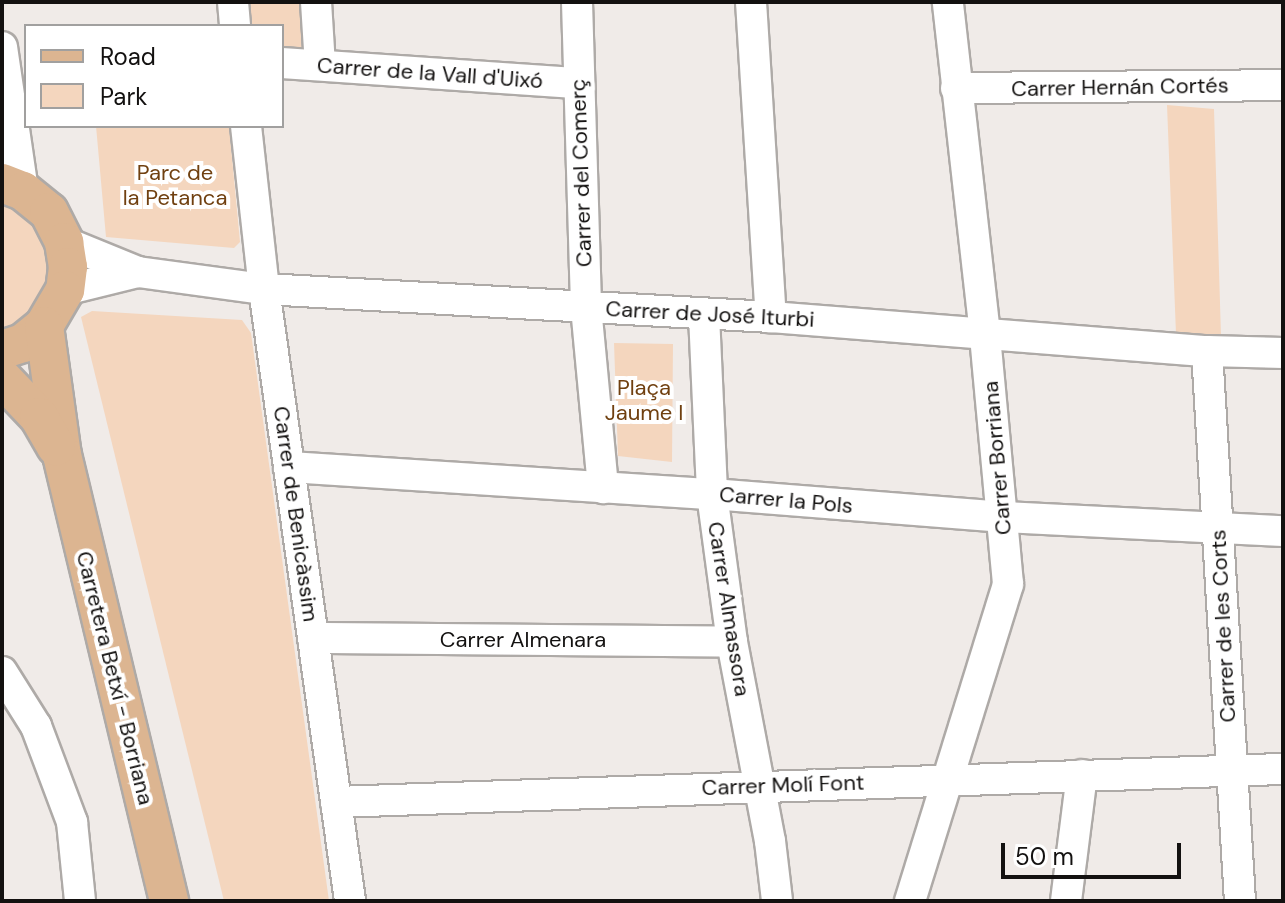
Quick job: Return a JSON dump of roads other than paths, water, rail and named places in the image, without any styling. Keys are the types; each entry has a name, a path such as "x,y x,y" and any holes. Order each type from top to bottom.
{"main road":[{"path":"2,350 23,343 44,326 65,290 68,267 64,242 49,212 12,187"},
{"name":"Carretera Betxí - Borriana","path":"44,326 62,455 169,901"},
{"name":"Carretera Betxí - Borriana","path":"2,378 39,417 62,455"}],"street":[{"path":"233,2 235,24"},
{"path":"316,2 320,65"},
{"name":"Carrer del Comerç","path":"577,2 586,307 603,488"},
{"path":"751,2 771,317"},
{"name":"Carrer Borriana","path":"910,901 1008,584 1004,517 948,2"},
{"path":"12,187 2,46 24,47"},
{"name":"Carrer de la Vall d'Uixó","path":"284,63 578,83"},
{"name":"Carrer Hernán Cortés","path":"956,88 1283,85"},
{"name":"Carrer de Benicàssim","path":"246,128 264,289 350,901"},
{"name":"Carrer de José Iturbi","path":"64,242 138,272 264,289 771,317 1207,351 1283,353"},
{"name":"Carrer de José Iturbi","path":"65,290 138,272"},
{"name":"Carrer Almassora","path":"704,315 712,494 732,642 760,786 777,901"},
{"name":"Carrer de les Corts","path":"1207,351 1240,901"},
{"name":"Carrer la Pols","path":"289,467 712,494 1004,517 1283,531"},
{"name":"Carrer Almenara","path":"313,638 732,642"},
{"path":"2,672 36,726 72,822 80,901"},
{"name":"Carrer Molí Font","path":"336,802 948,778 1283,769"},
{"path":"1066,901 1082,775"}],"park label":[{"name":"Parc de la Petanca","path":"175,184"},
{"name":"Plaça Jaume I","path":"644,400"}]}
